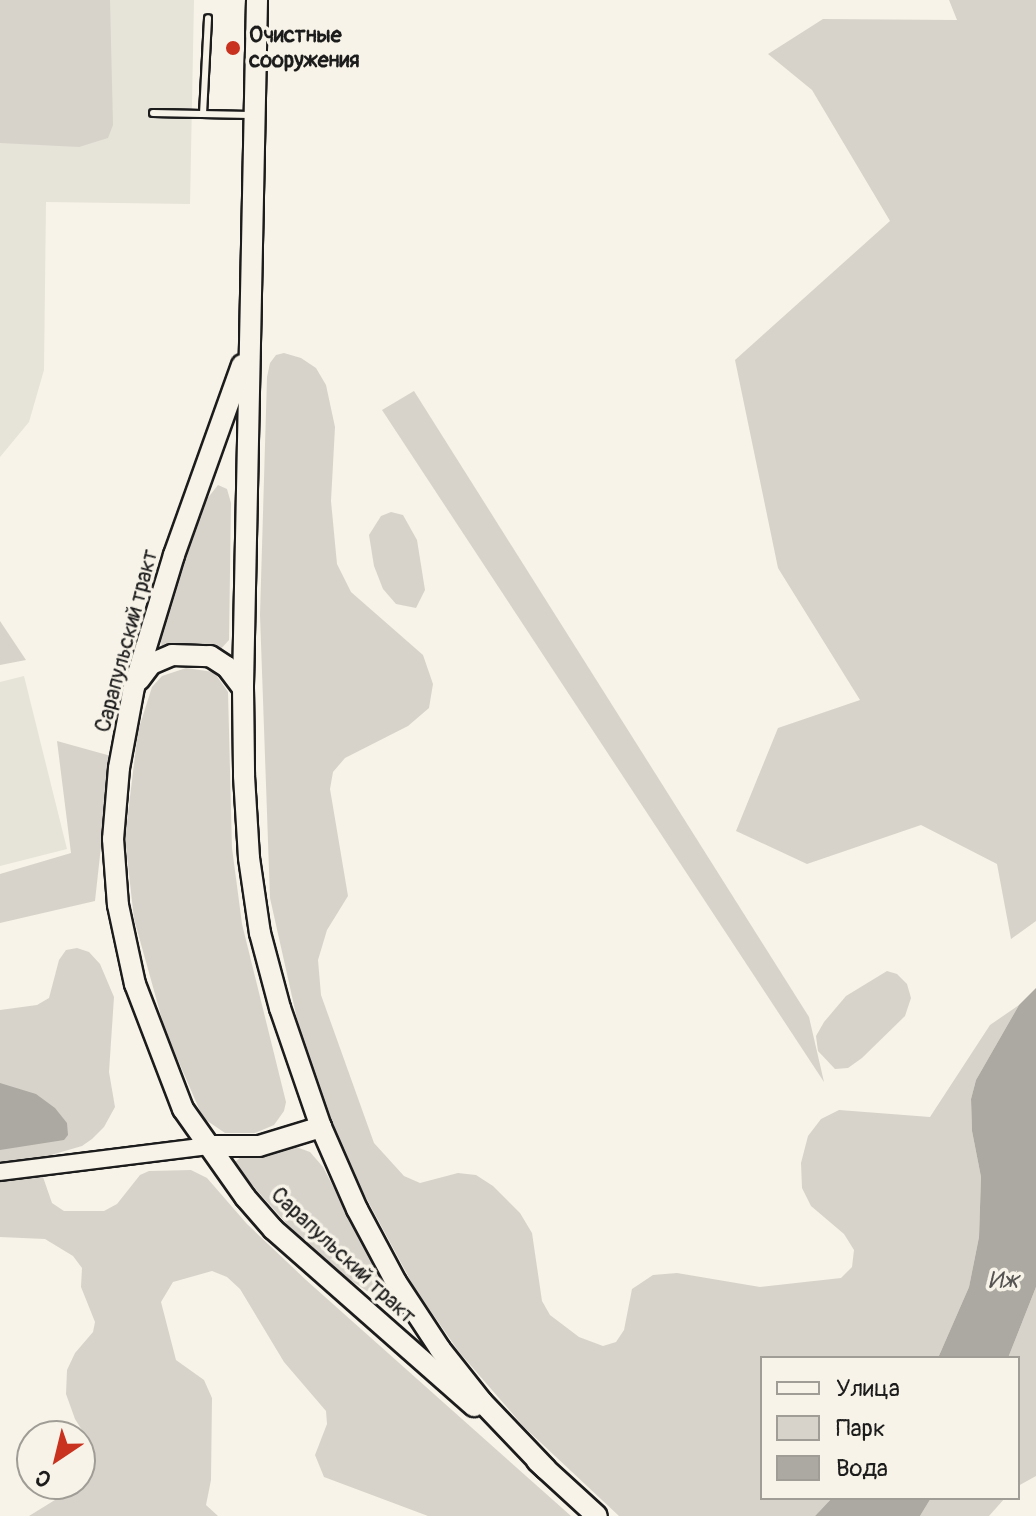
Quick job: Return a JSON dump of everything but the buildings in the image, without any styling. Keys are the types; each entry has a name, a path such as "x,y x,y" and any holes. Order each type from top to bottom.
{"main road":[{"name":"Сарапульский тракт","path":"257,0 243,688 245,804 260,933 280,1008 321,1127 357,1209 423,1322 482,1402 546,1469"},
{"name":"Сарапульский тракт","path":"249,346 174,555 134,687 119,768 113,839 118,905 135,984 183,1109 273,1229 597,1516"},
{"path":"134,687 151,664 172,655 210,656 227,667 243,688"},
{"path":"208,1146 259,1146 321,1127"}],"street":[{"path":"0,1172 208,1146"}],"lane":[{"path":"203,114 208,18"},
{"path":"153,113 255,115"}],"shaded area":[{"path":"0,0 194,0 190,204 46,202 44,370 29,422 0,457"},
{"path":"24,676 67,849 0,866 0,682"}],"green space":[{"path":"0,0 110,0 113,125 108,138 79,147 0,143"},
{"path":"949,0 1036,0 1036,921 1011,939 997,864 921,825 807,864 736,831 778,728 860,700 778,568 735,360 890,221 812,90 768,54 823,19 957,20"},
{"path":"284,353 301,358 316,368 326,385 335,427 331,501 337,564 351,592 423,655 433,684 429,708 408,726 345,758 333,772 330,789 348,896 327,930 318,960 321,995 374,1143 404,1176 420,1183 458,1173 476,1175 493,1186 520,1213 532,1233 542,1301 550,1315 579,1337 603,1346 616,1342 624,1330 632,1289 653,1275 677,1273 760,1287 841,1278 852,1267 854,1250 844,1234 811,1206 802,1188 801,1163 808,1136 821,1119 839,1110 930,1117 990,1025 1019,1005 976,1080 971,1099 972,1131 981,1177 979,1237 969,1287 939,1356 760,1356 760,1500 830,1500 815,1516 619,1516 524,1427 459,1352 414,1287 356,1179 306,1059 270,898 260,615 267,377 270,363 276,355"},
{"path":"414,391 809,1017 824,1082 382,410"},
{"path":"218,485 227,489 231,503 229,640 219,651 162,647 160,637 179,572 203,504"},
{"path":"391,512 403,515 417,540 425,590 416,608 396,604 383,589 374,566 369,535 381,516"},
{"path":"0,621 26,660 0,665"},
{"path":"186,668 214,672 228,692 232,848 242,924 286,1102 274,1125 255,1133 225,1133 203,1118 165,1030 134,919 125,838 138,731 152,687 162,676"},
{"path":"57,741 111,756 95,901 0,923 0,874 71,853"},
{"path":"77,948 89,952 100,964 114,997 109,1072 115,1107 104,1127 92,1139 82,1146 51,1155 47,1161 43,1177 52,1203 64,1211 104,1211 117,1204 140,1175 149,1171 191,1170 207,1178 247,1224 306,1280 571,1516 428,1516 324,1477 315,1455 327,1424 326,1411 284,1362 240,1289 227,1277 212,1271 173,1282 161,1302 176,1360 204,1380 212,1398 211,1480 206,1505 218,1516 29,1516 55,1500 96,1500 96,1420 76,1420 66,1394 67,1370 75,1353 93,1332 95,1322 81,1287 82,1268 73,1256 45,1239 0,1237 0,1010 37,1005 49,998 59,960 66,950"},
{"path":"887,971 897,974 907,984 911,998 905,1016 862,1058 848,1068 835,1069 818,1051 816,1036 846,996"},
{"path":"288,1144 310,1152 323,1167 379,1275 378,1287 367,1291 339,1273 295,1233 236,1167 235,1162 243,1155"},
{"path":"1036,1287 1036,1476 1020,1485 1020,1356 1009,1356"},
{"path":"930,1500 1003,1500 989,1516 920,1516"}],"water":[{"name":"Иж","path":"1036,988 1036,1287 1009,1356 939,1356 969,1287 979,1237 981,1177 972,1131 971,1099 976,1080 1019,1005"},
{"path":"0,1083 36,1094 55,1108 67,1123 68,1135 64,1140 0,1150"},
{"path":"830,1500 930,1500 920,1516 815,1516"}],"place":[{"name":"Очистные сооружения","path":"233,48"}]}
